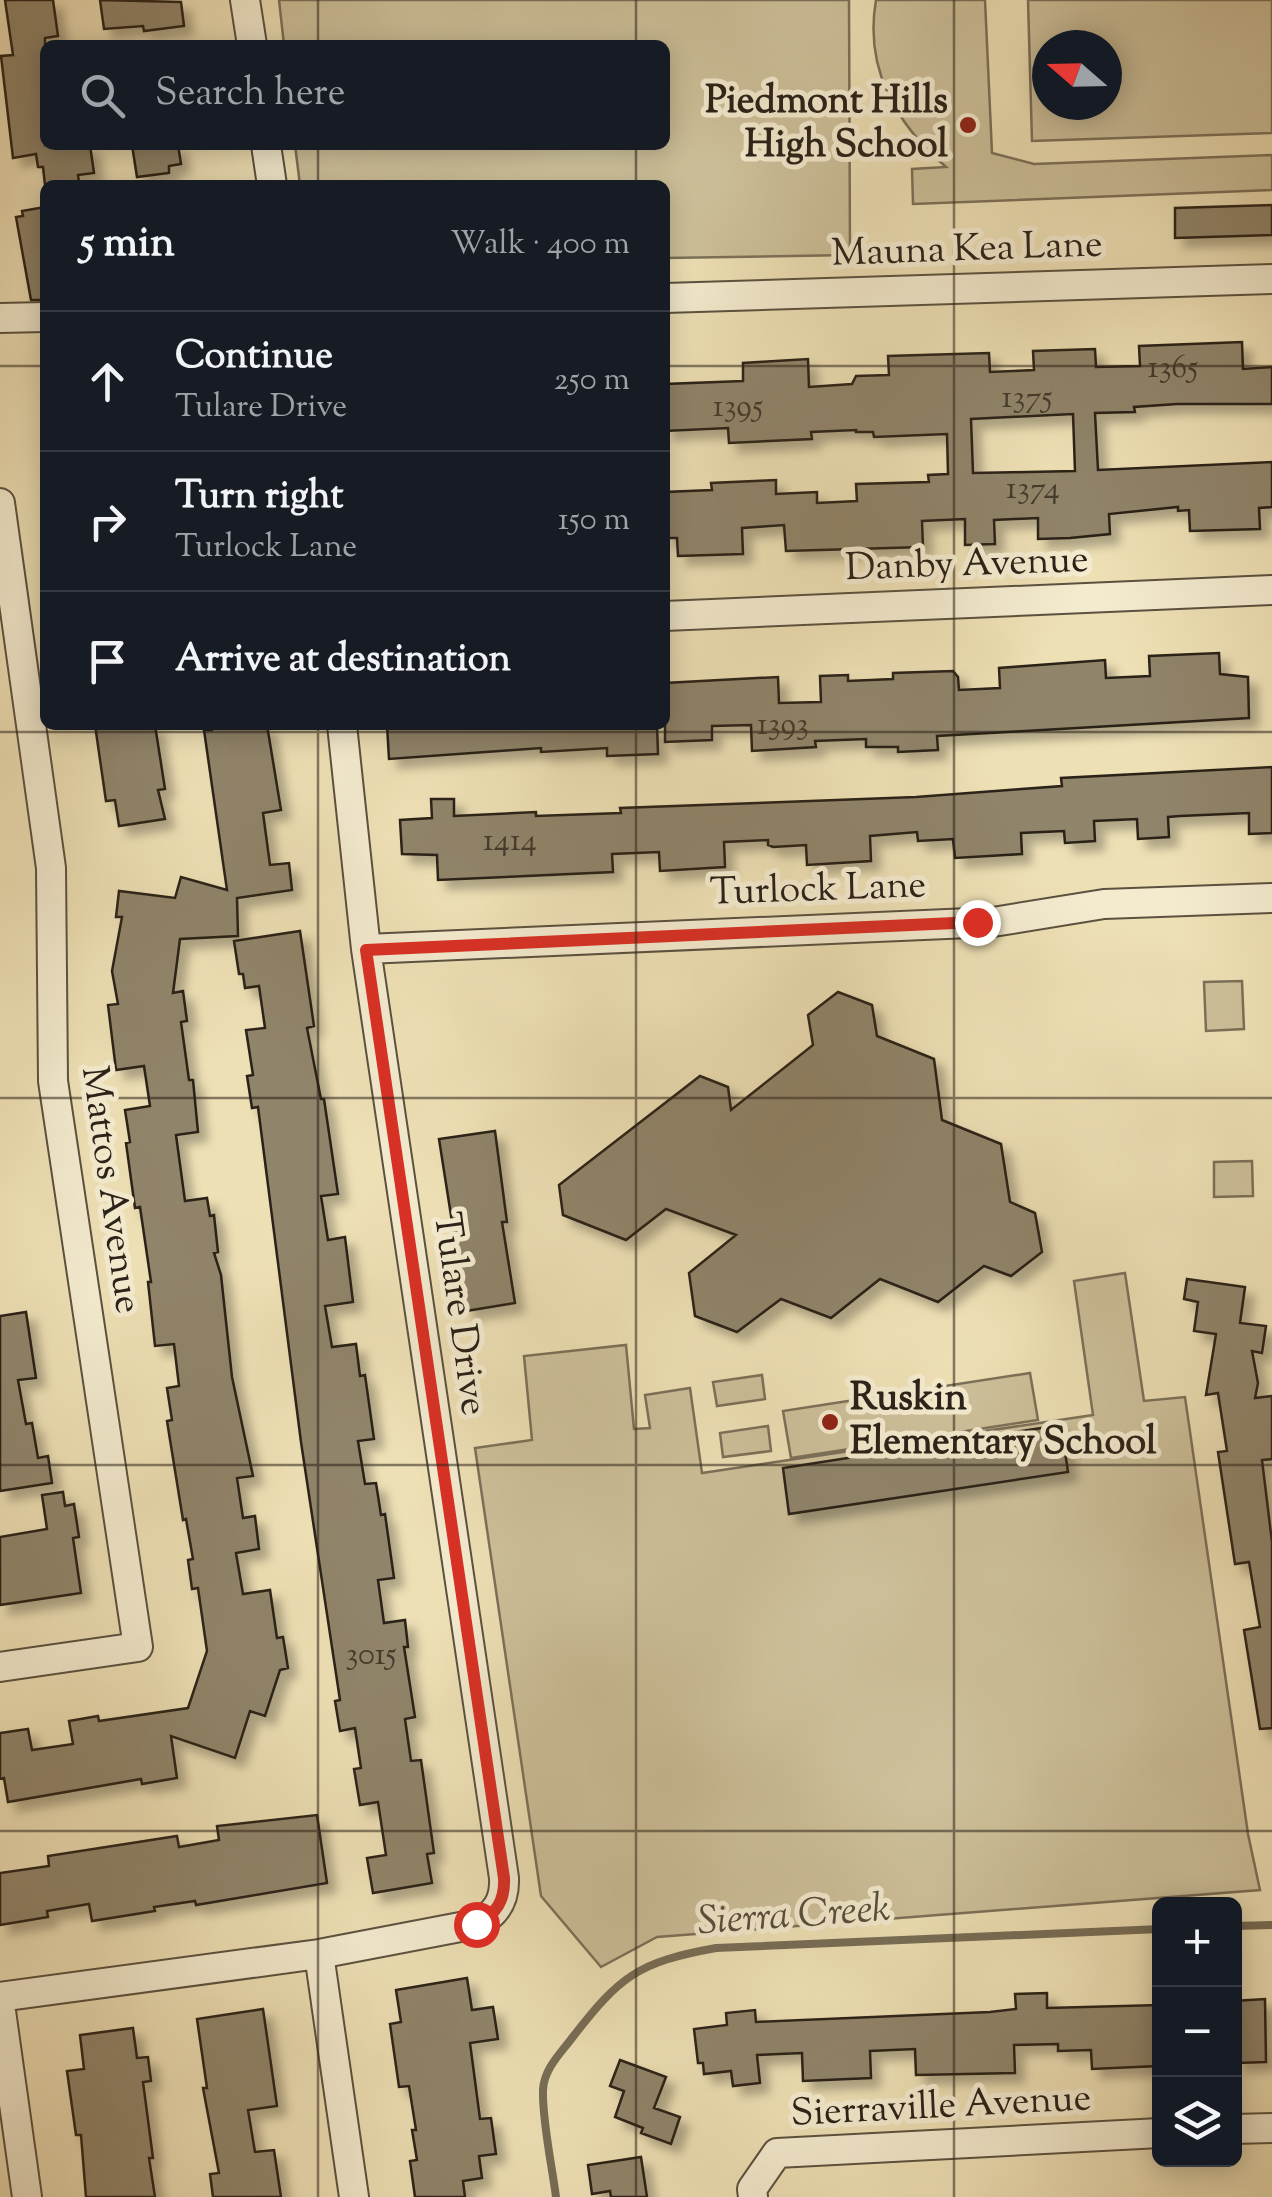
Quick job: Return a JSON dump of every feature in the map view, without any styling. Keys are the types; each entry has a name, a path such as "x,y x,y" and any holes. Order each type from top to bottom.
{"street":[{"path":"246,0 251,40"},
{"path":"267,150 271,180"},
{"name":"Mauna Kea Lane","path":"670,298 1272,279"},
{"path":"0,318 40,317"},
{"name":"Mattos Avenue","path":"0,503 8,618 52,868 53,1081 138,1647 0,1667"},
{"name":"Danby Avenue","path":"670,616 1272,590"},
{"path":"8,618 40,619"},
{"name":"Tulare Drive","path":"319,1954 476,1924 496,1911 502,1901 504,1878 366,950 343,730"},
{"name":"Turlock Lane","path":"366,950 993,922 1104,904 1272,898"},
{"path":"27,2197 0,2000 319,1954 354,2197"},
{"path":"1242,2130 1272,2128"},
{"name":"Sierraville Avenue","path":"753,2197 752,2189 777,2153 1152,2133"}],"shaded area":[{"path":"279,0 849,0 850,255 670,258 670,180 299,180 296,150 670,150 670,40 283,40"},
{"path":"876,0 985,0 992,153 1034,164 1272,155 1272,190 913,204 912,169 946,167 912,132 888,93 875,49"},
{"path":"1028,0 1272,0 1272,133 1032,141"},
{"path":"1242,981 1244,1029 1206,1031 1204,982"},
{"path":"1252,1161 1253,1196 1214,1197 1214,1162"},
{"path":"1125,1273 1144,1401 1185,1397 1248,1834 1260,1890 657,1937 601,1967 541,1896 475,1448 532,1440 524,1356 626,1345 634,1429 650,1428 645,1395 690,1388 702,1473 1093,1415 1074,1281"},
{"path":"1030,1373 1038,1420 791,1458 783,1411"},
{"path":"762,1375 765,1399 717,1406 713,1382"},
{"path":"768,1426 771,1451 723,1457 720,1433"}],"building":[{"path":"5,0 53,0 58,36 40,40 40,150 91,150 94,173 78,175 79,180 44,180 36,154 13,158 1,56 13,55"},
{"path":"100,0 181,2 184,26 144,31 143,26 104,29"},
{"path":"133,150 179,150 181,164 169,166 169,173 137,177"},
{"path":"1272,205 1272,235 1175,238 1175,208"},
{"path":"40,208 40,300 31,300 16,217 23,216 22,211"},
{"path":"1242,342 1243,369 1272,367 1272,404 1177,404 1134,407 1135,412 1095,413 1098,470 1272,462 1272,507 1259,508 1260,529 1190,531 1189,510 1178,511 1178,507 1109,514 1110,534 1070,538 1038,539 1038,518 994,520 995,544 965,545 965,519 922,521 923,547 786,551 784,525 742,528 743,554 678,556 677,538 670,538 670,492 712,490 711,483 776,480 776,494 817,492 817,503 857,501 856,484 929,482 928,475 948,474 947,434 874,437 873,432 856,430 811,432 812,439 729,443 728,428 670,431 670,384 743,381 743,363 808,359 809,387 852,384 856,376 889,375 888,356 989,353 990,372 1034,370 1033,351 1095,349 1096,367 1140,366 1139,346","holes":["1073,414 1075,471 973,473 971,419"]},
{"path":"1219,653 1220,674 1248,677 1249,718 937,736 938,750 898,752 898,747 866,747 866,739 815,741 816,747 752,751 751,725 712,726 712,740 665,742 665,730 670,730 670,683 778,677 779,703 821,702 820,676 848,675 848,681 893,679 893,673 953,671 959,690 1000,688 999,668 1105,660 1106,678 1150,676 1149,656"},
{"path":"96,730 156,730 165,789 158,790 165,819 119,826 115,800 106,801"},
{"path":"204,730 268,730 281,810 263,813 270,865 289,863 292,890 237,898 238,936 180,939 173,993 183,991 187,1021 181,1022 189,1080 193,1080 198,1132 176,1135 185,1201 207,1198 210,1216 214,1215 218,1252 214,1253 221,1275 232,1377 253,1476 237,1478 243,1518 255,1516 259,1549 236,1553 243,1594 270,1590 277,1638 283,1637 288,1668 280,1670 265,1716 250,1711 235,1758 171,1736 177,1778 142,1784 141,1779 8,1802 4,1778 0,1779 0,1733 28,1729 32,1750 73,1744 69,1721 98,1716 99,1721 188,1708 207,1651 198,1588 192,1589 188,1560 193,1559 167,1421 172,1420 167,1388 179,1386 174,1344 155,1346 151,1282 126,1143 130,1142 125,1110 150,1106 144,1066 116,1070 108,1005 118,1004 112,971 122,917 116,917 119,891 175,898 181,877 227,890"},
{"path":"387,730 657,730 658,754 607,756 607,748 541,752 541,748 389,759"},
{"path":"1272,767 1272,833 1249,834 1249,813 1180,816 1168,817 1169,837 1138,839 1137,819 1094,821 1095,841 1065,843 1064,831 1021,833 1022,854 955,858 953,839 918,841 917,832 870,836 871,861 807,865 806,845 773,847 768,840 724,842 725,867 660,871 659,852 612,854 613,872 438,880 437,855 402,854 400,820 432,818 431,799 454,799 454,816 621,813 620,808 916,797 1062,786 1061,778"},
{"path":"300,931 314,1026 307,1028 324,1099 338,1194 321,1196 328,1240 345,1237 353,1302 325,1306 332,1347 356,1344 360,1376 365,1375 374,1439 358,1441 365,1484 376,1483 381,1515 385,1514 394,1578 378,1580 384,1623 405,1620 408,1647 404,1647 415,1717 405,1719 411,1761 421,1760 434,1853 427,1854 432,1883 373,1893 367,1858 386,1855 378,1802 360,1805 354,1769 361,1768 355,1728 340,1731 335,1701 340,1700 301,1442 258,1107 252,1108 247,1076 253,1075 246,1030 265,1028 259,986 245,988 234,941"},
{"path":"838,992 872,1005 877,1036 934,1059 942,1120 1001,1144 1010,1202 1035,1213 1042,1252 1011,1276 984,1266 938,1302 880,1279 831,1318 781,1299 737,1332 695,1316 689,1273 736,1235 666,1209 626,1240 563,1215 559,1185 700,1076 728,1087 731,1110 813,1045 808,1015"},
{"path":"495,1131 507,1222 502,1222 515,1303 466,1311 439,1139"},
{"path":"1187,1279 1245,1287 1240,1323 1266,1326 1262,1353 1252,1351 1258,1383 1255,1398 1272,1396 1272,1459 1262,1460 1272,1542 1272,1728 1260,1729 1244,1630 1260,1627 1249,1562 1235,1564 1218,1452 1227,1451 1218,1393 1206,1395 1216,1334 1194,1331 1198,1302 1184,1299"},
{"path":"26,1312 36,1378 18,1380 26,1424 32,1423 38,1458 48,1456 52,1483 0,1491 0,1316"},
{"path":"1061,1425 1068,1472 789,1514 783,1468"},
{"path":"63,1492 65,1506 74,1504 79,1537 73,1538 81,1593 0,1605 0,1537 47,1529 42,1495"},
{"path":"317,1815 327,1883 196,1905 195,1901 154,1907 155,1911 92,1921 89,1904 47,1911 48,1917 0,1925 0,1873 49,1866 48,1856 177,1836 179,1847 219,1840 217,1826"},
{"path":"467,1978 472,2010 493,2007 498,2039 470,2043 480,2119 491,2118 496,2154 479,2156 482,2178 463,2181 465,2197 415,2197 410,2161 417,2160 412,2130 416,2130 409,2086 399,2087 390,2024 401,2022 396,1990"},
{"path":"1047,1993 1047,2008 1152,2005 1152,2066 1092,2069 1091,2050 1058,2051 1058,2044 1014,2045 1015,2073 916,2075 915,2049 870,2051 871,2078 803,2081 802,2053 757,2055 760,2083 733,2086 731,2071 704,2074 703,2063 698,2063 694,2029 727,2025 726,2013 755,2010 756,2022 990,2012 1016,2009 1015,1994"},
{"path":"1265,1999 1266,2062 1242,2063 1242,2000"},
{"path":"263,2009 277,2106 248,2110 255,2152 274,2150 281,2197 213,2197 210,2174 219,2173 203,2088 207,2088 197,2019"},
{"path":"133,2028 137,2058 148,2057 151,2081 143,2082 155,2197 86,2197 81,2135 76,2135 67,2071 84,2069 80,2035"},
{"path":"620,2060 666,2077 654,2108 680,2117 671,2144 641,2133 643,2128 615,2117 624,2091 610,2086"},
{"path":"641,2157 647,2197 611,2197 610,2191 592,2194 588,2165"}],"waterway":[{"name":"Sierra Creek","path":"1242,1926 1272,1925"},
{"name":"Sierra Creek","path":"556,2197 544,2115 546,2075 604,2000 649,1966 716,1948 1152,1929"}],"place":[{"name":"Piedmont Hills High School","path":"968,125"},
{"name":"Ruskin Elementary School","path":"830,1422"}],"route":[{"path":"476,1924 496,1911 502,1901 504,1878 366,950 977,922"}]}
